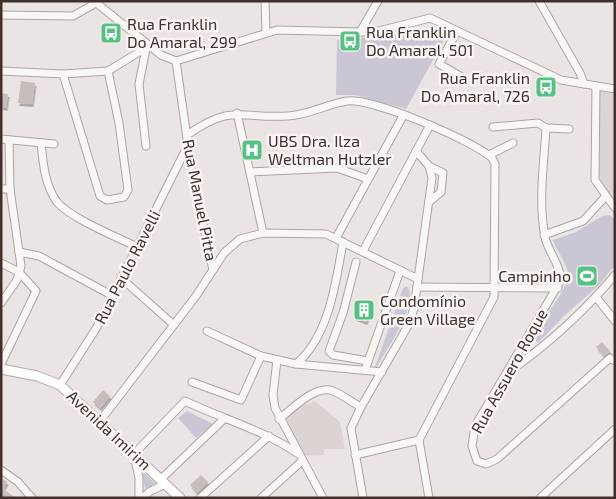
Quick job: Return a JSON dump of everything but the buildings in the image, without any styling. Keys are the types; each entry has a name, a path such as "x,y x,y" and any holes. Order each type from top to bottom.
{"main road":[{"name":"Avenida Imirim","path":"1,369 36,376 60,385 180,498"}],"street":[{"path":"265,1 266,32"},
{"path":"360,32 378,1"},
{"path":"539,1 580,72 584,84"},
{"path":"1,15 73,16 95,2 148,47 167,59 176,61 266,32 288,29 379,31 426,18 457,30 551,75 584,84 615,89"},
{"path":"457,30 440,64 460,76"},
{"path":"1,70 63,74 108,71 148,47"},
{"path":"146,146 139,84 148,47"},
{"name":"Rua Manuel Pitta","path":"100,421 174,325 213,270 188,145 176,61"},
{"path":"63,74 100,196 107,200 124,197 128,190 119,123 108,71"},
{"path":"596,86 595,180 605,197 615,208"},
{"path":"187,135 214,118 237,113 291,116 355,101 430,125 489,155 495,164 494,297 488,312 432,411 419,440 429,498"},
{"path":"237,113 263,233"},
{"path":"296,364 308,355 326,315 340,240 368,179 403,116"},
{"path":"493,127 538,123 546,128 569,129"},
{"path":"363,252 430,125"},
{"path":"417,288 558,288 560,273 544,235 542,210 546,128"},
{"path":"1,303 19,272 19,252 5,140 54,144"},
{"path":"489,155 513,143"},
{"path":"41,144 47,179 58,202 70,213 138,247"},
{"name":"Rua Paulo Ravelli","path":"60,385 97,327 188,145"},
{"path":"416,151 429,166 443,173 441,192 429,202"},
{"path":"1,168 9,163"},
{"path":"363,498 352,428 361,407 409,324 417,288 429,202 432,178 429,166"},
{"path":"251,172 329,167 348,171 368,179"},
{"path":"1,189 10,189"},
{"path":"544,235 584,221 605,197"},
{"path":"213,270 231,246 240,239 263,233 320,234 340,240 418,279"},
{"path":"19,252 39,256 113,296"},
{"path":"356,262 343,313 329,351 333,355 368,361"},
{"path":"1,263 19,272 36,291 1,364"},
{"path":"365,370 400,271"},
{"path":"503,376 534,354 596,297 615,275"},
{"path":"121,278 174,325"},
{"name":"Rua Assuero Roque","path":"558,288 503,376 472,436 473,454 482,464 497,459 614,360"},
{"path":"596,297 615,320"},
{"path":"207,331 262,356 277,360 296,364 382,372"},
{"path":"192,382 241,400 262,356"},
{"path":"277,360 273,395 279,419 323,498"},
{"path":"279,419 316,392 325,390 339,394 361,407"},
{"path":"141,498 134,454 185,402 269,436 297,453"},
{"path":"141,498 163,481 224,419"},
{"path":"540,498 615,429"},
{"path":"200,498 269,436"},
{"path":"355,455 419,440"},
{"path":"261,498 302,461"},
{"path":"1,470 18,482 32,498"}],"shaded area":[{"path":"398,34 425,34 444,40 406,109 355,95 336,95 337,40"},
{"path":"600,91 615,94 615,204 597,181"},
{"path":"610,215 615,220 615,265 599,285 564,316 538,343 531,337 555,304 567,277 566,265 553,240 576,232 602,216"},
{"path":"407,286 410,294 406,315 377,367 375,367 403,288"},
{"path":"302,400 307,405 315,401 340,422 345,449 324,449 324,455 300,456 279,417"},
{"path":"187,411 213,424 196,438 178,418"},
{"path":"143,472 156,484 145,489"}],"place":[{"name":"Rua Franklin Do Amaral, 299","path":"111,33"},
{"name":"Rua Franklin Do Amaral, 501","path":"350,41"},
{"name":"Rua Franklin Do Amaral, 726","path":"546,87"},
{"name":"UBS Dra. Ilza Weltman Hutzler","path":"252,150"},
{"name":"Campinho","path":"587,276"},
{"name":"Condomínio Green Village","path":"364,310"}]}
